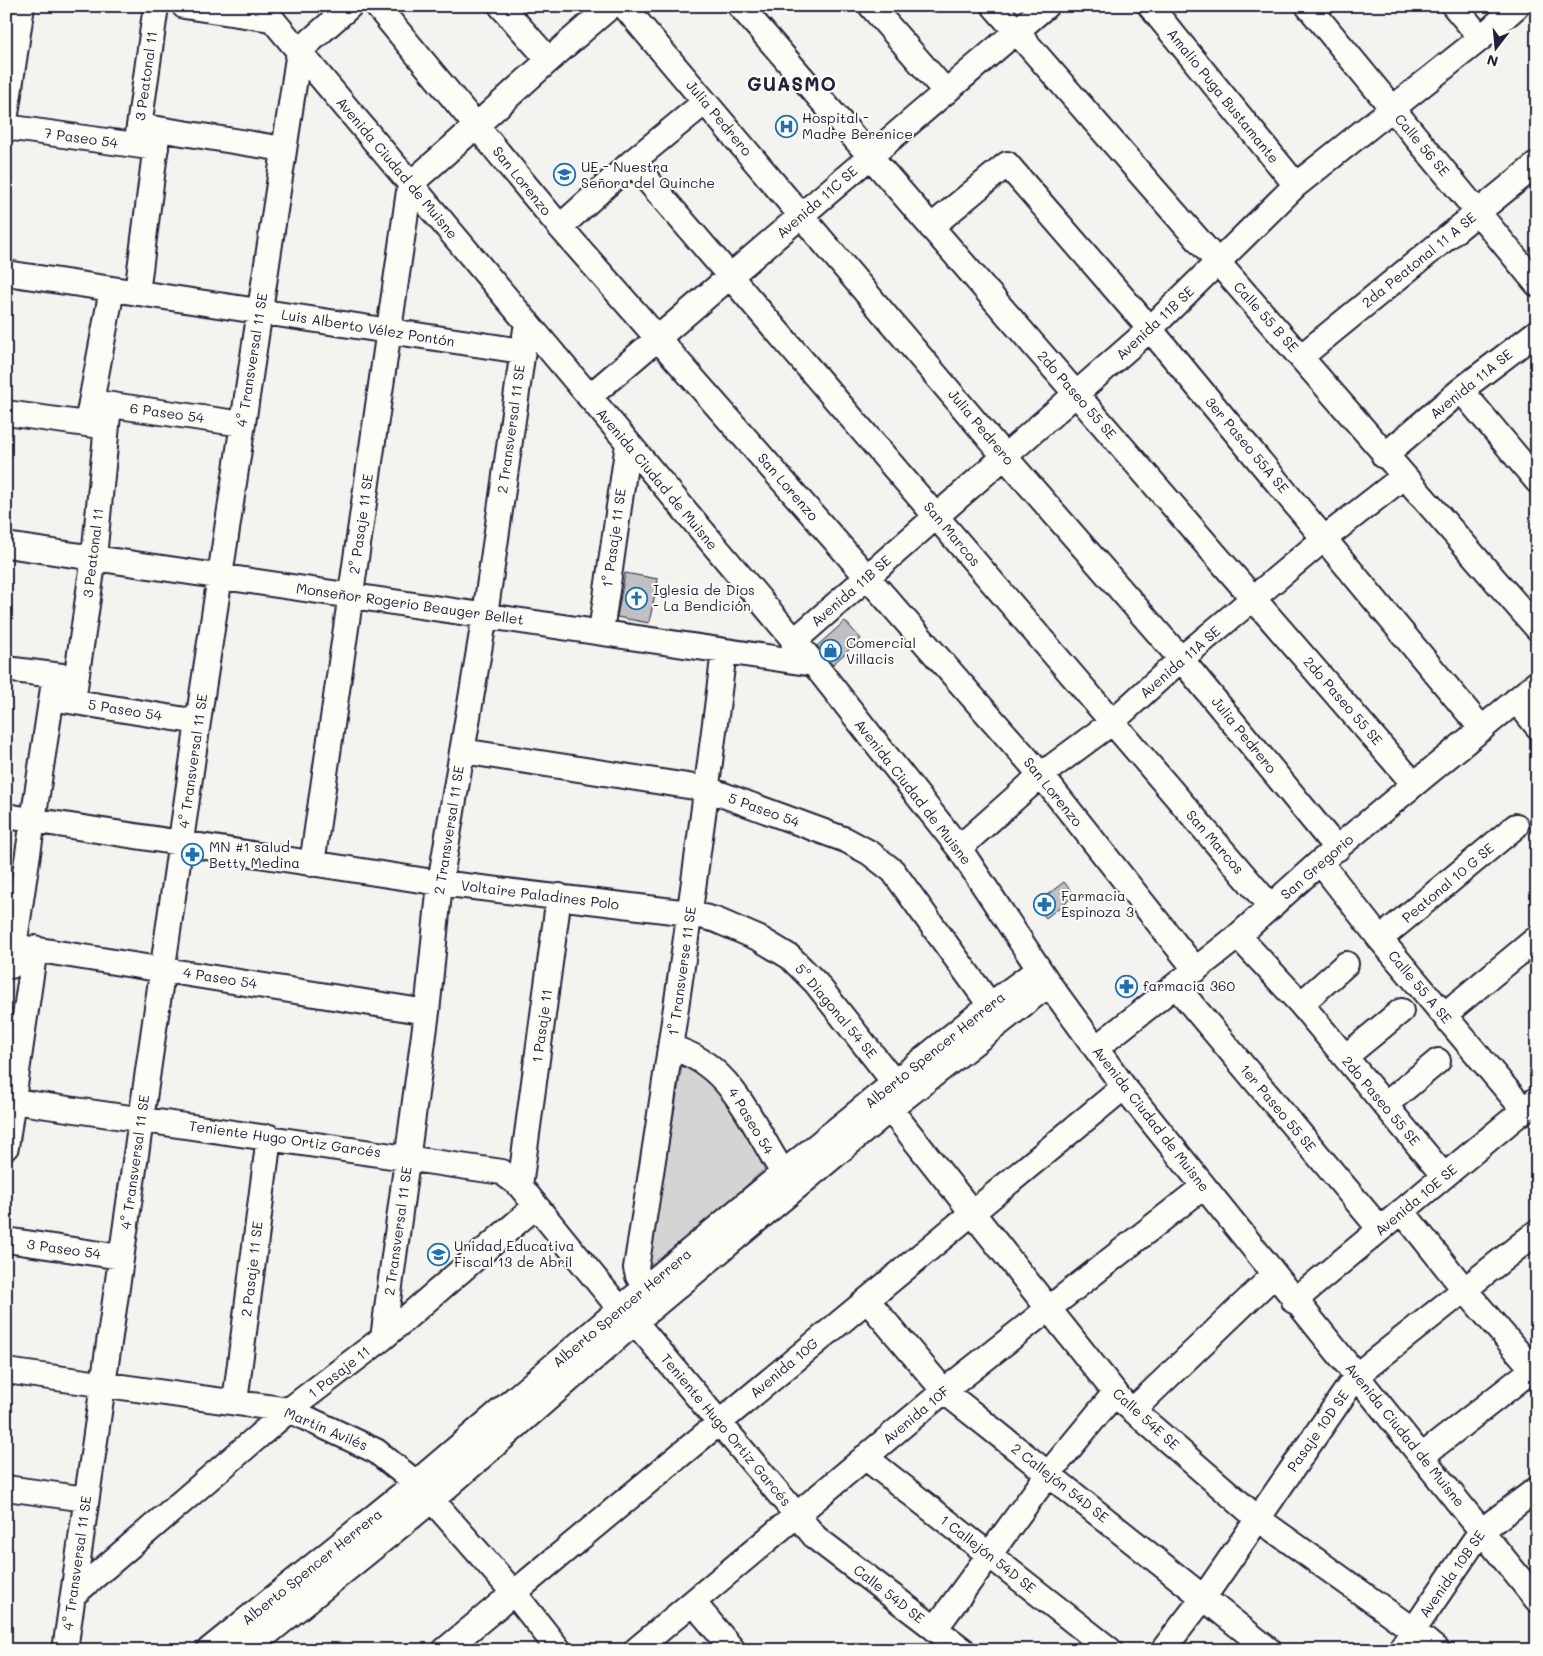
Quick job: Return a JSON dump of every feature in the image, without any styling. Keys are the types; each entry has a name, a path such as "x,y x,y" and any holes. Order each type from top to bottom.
{"street":[{"path":"6,114 22,6"},
{"name":"3 Peatonal 11","path":"137,293 156,6"},
{"path":"184,6 266,13"},
{"path":"299,51 350,6"},
{"name":"San Lorenzo","path":"377,6 560,227 1041,775 1196,970"},
{"path":"500,6 548,59"},
{"path":"410,184 477,126 548,59 611,6"},
{"name":"Julia Pedrero","path":"624,6 1005,457 1181,659 1328,855"},
{"name":"2do Paseo 55 SE","path":"740,6 1414,784"},
{"path":"872,6 946,92"},
{"name":"Calle 55 B SE","path":"994,6 1218,263 1302,356 1384,456 1537,628"},
{"name":"Avenida 11C SE","path":"589,397 1046,6"},
{"name":"Amalio Puga Bustamante","path":"1150,6 1296,185"},
{"name":"Calle 56 SE","path":"1308,6 1537,284"},
{"path":"1454,6 1481,38"},
{"name":"Avenida 11B SE","path":"793,642 1150,329 1296,185 1481,38 1518,6"},
{"name":"Avenida Ciudad de Muisne","path":"266,13 793,642 814,664 959,848 1044,976 1124,1087 1294,1301 1422,1456 1537,1600"},
{"name":"4° Transversal 11 SE","path":"65,1650 198,722 299,51"},
{"path":"560,227 632,162 705,102"},
{"name":"7 Paseo 54","path":"6,127 284,149"},
{"name":"San Marcos","path":"632,162 729,277 937,516 1111,723 1271,907"},
{"name":"3er Paseo 55A SE","path":"930,226 1007,164 1150,329 1325,538 1482,730"},
{"name":"2da Peatonal 11 A SE","path":"1302,356 1537,164"},
{"name":"2° Pasaje 11 SE","path":"312,864 352,596 387,331 410,184"},
{"name":"Luis Alberto Vélez Pontón","path":"6,274 522,351"},
{"name":"3 Peatonal 11","path":"6,1147 31,819 63,700 66,677 94,557 98,414 112,290"},
{"name":"2 Transversal 11 SE","path":"383,1338 427,1012 440,883 485,616 526,322"},
{"name":"Avenida 11A SE","path":"1384,456 1461,390 1537,332"},
{"path":"1461,390 1537,481"},
{"name":"6 Paseo 54","path":"6,413 98,414 242,424"},
{"name":"1° Pasaje 11 SE","path":"601,632 628,444"},
{"name":"Avenida 11A SE","path":"959,848 1041,775 1111,723 1181,659 1255,599 1325,538 1403,477"},
{"name":"Monseñor Rogerio Beauger Bellet","path":"6,545 814,664"},
{"name":"1° Transverse 11 SE","path":"646,1288 638,1276 636,1268 671,1048 708,789 724,650"},
{"path":"6,669 66,677"},
{"name":"San Gregorio","path":"1096,1048 1238,936 1328,855 1537,683"},
{"name":"5 Paseo 54","path":"63,700 198,722"},
{"path":"1516,700 1537,726"},
{"name":"5 Paseo 54","path":"462,751 708,789 846,840 870,854 892,871 990,1005"},
{"name":"Voltaire Paladines Polo","path":"6,816 181,841 312,864 440,883 689,913"},
{"name":"Peatonal 10 G SE","path":"1380,939 1516,826"},
{"name":"Calle 55 A SE","path":"1328,855 1380,939 1444,1015 1530,1104"},
{"name":"1 Pasaje 11","path":"520,1186 560,896"},
{"name":"5° Diagonal 54 SE","path":"689,913 716,920 760,939 790,957 816,983 894,1082"},
{"name":"2do Paseo 55 SE","path":"1238,936 1301,1004 1444,1176"},
{"path":"1444,1015 1537,938"},
{"name":"4 Paseo 54","path":"20,959 162,968 427,1012"},
{"path":"1301,1004 1346,964"},
{"name":"Alberto Spencer Herrera","path":"247,1650 432,1500 627,1316 646,1288 894,1082 990,1005 1044,976"},
{"name":"Alberto Spencer Herrera","path":"209,1650 416,1483 890,1109 1044,976"},
{"name":"1er Paseo 55 SE","path":"1176,986 1380,1229"},
{"path":"1345,1058 1401,1011"},
{"name":"4 Paseo 54","path":"671,1048 693,1054 720,1074 731,1087 779,1166"},
{"path":"1385,1106 1438,1061"},
{"name":"Avenida 10G","path":"445,1650 1124,1087"},
{"name":"Teniente Hugo Ortiz Garcés","path":"9,1100 502,1172 520,1186 627,1316 720,1422 816,1538"},
{"name":"Avenida 10E SE","path":"1294,1301 1530,1104"},
{"name":"Calle 54E SE","path":"890,1109 1115,1393 1256,1518 1413,1630 1437,1650"},
{"name":"2 Pasaje 11 SE","path":"235,1402 269,1137"},
{"name":"Avenida 10F","path":"636,1650 944,1391 1203,1187"},
{"name":"1 Pasaje 11","path":"72,1594 289,1410 383,1338 536,1206"},
{"path":"1402,1212 1464,1289 1535,1369 1422,1456"},
{"name":"Pasaje 10D SE","path":"1163,1650 1204,1597 1256,1518 1356,1375 1537,1232"},
{"name":"3 Paseo 54","path":"6,1240 121,1257"},
{"path":"1133,1410 1274,1275"},
{"name":"2 Callejón 54D SE","path":"867,1300 944,1391 1269,1650"},
{"name":"Martín Avilés","path":"6,1371 289,1410 376,1451 416,1483 432,1500 514,1593 559,1650"},
{"path":"935,1630 1049,1473 1115,1393"},
{"name":"1 Callejón 54D SE","path":"866,1458 1110,1650"},
{"path":"6,1488 86,1499"},
{"name":"Avenida 10B SE","path":"1400,1650 1482,1531 1537,1489"},
{"name":"Calle 54D SE","path":"816,1538 963,1650"},
{"path":"693,1602 733,1650"}],"shaded area":[{"path":"682,1066 716,1085 734,1105 764,1169 662,1264 648,1269"}],"building":[{"name":"Iglesia de Dios - La Bendición","path":"625,573 658,579 649,623 617,617"},
{"path":"845,621 861,639 832,665 817,646"},
{"path":"1064,882 1075,895 1046,918 1035,904"}],"place":[{"name":"Hospital - Madre Berenice","path":"786,126"},
{"name":"UE - Nuestra Señora del Quinche","path":"565,175"},
{"name":"Iglesia de Dios - La Bendición","path":"637,598"},
{"name":"Comercial Villacis","path":"830,651"},
{"name":"MN #1 salud Betty Medina","path":"193,855"},
{"name":"Farmacia Espinoza 3","path":"1045,904"},
{"name":"farmacia 360","path":"1127,986"},
{"name":"Unidad Educativa Fiscal 13 de Abril","path":"438,1254"}],"district":[{"name":"GUASMO","path":"792,84"}]}
